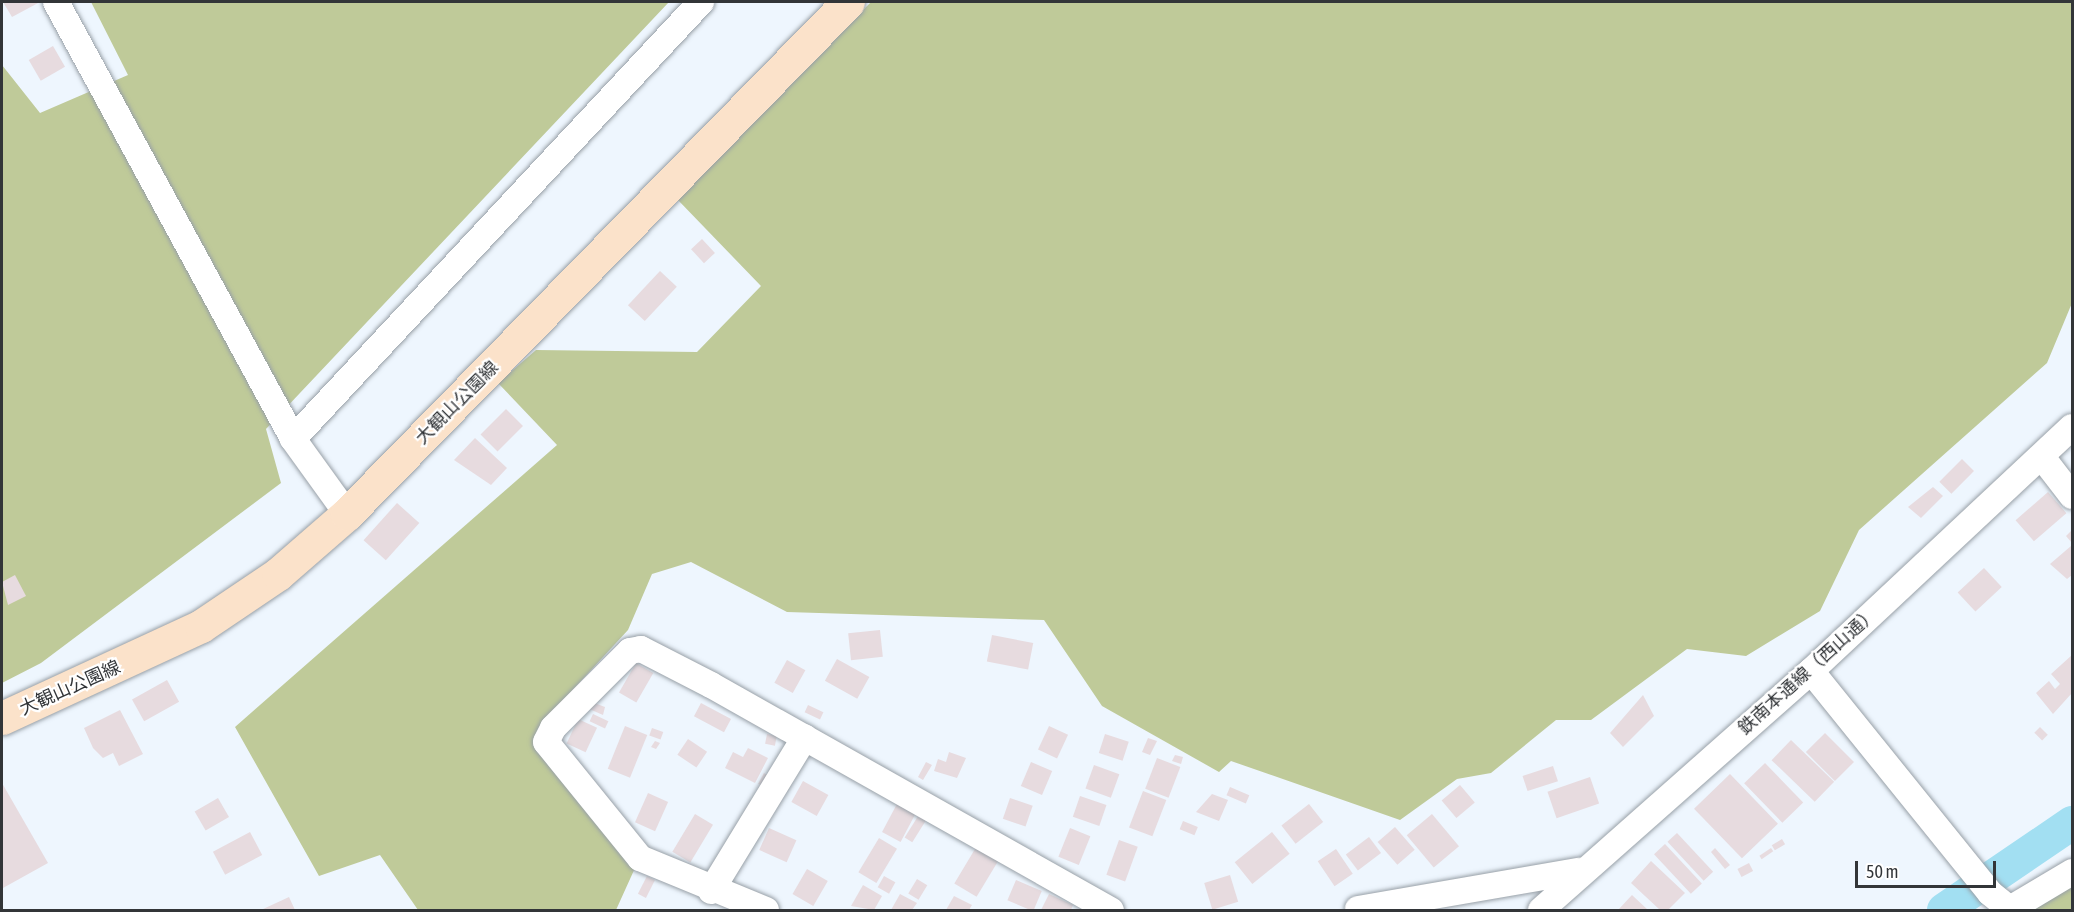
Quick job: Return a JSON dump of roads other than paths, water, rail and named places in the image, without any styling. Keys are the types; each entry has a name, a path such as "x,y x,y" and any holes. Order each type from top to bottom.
{"main road":[{"name":"大観山公園線","path":"2,718 201,626 278,574 347,514 848,2"}],"street":[{"path":"56,2 293,439 347,514"},
{"path":"293,439 699,2"},
{"name":"鉄南本通線（西山通）","path":"1548,908 1579,871 1811,671 2073,428"},
{"path":"2042,456 2073,496"},
{"path":"766,910 711,891 640,858 557,761 546,742 553,728 630,651 640,649 805,737 1111,910"},
{"path":"1811,671 1983,884 2010,909 2073,872"},
{"path":"711,891 805,737"},
{"path":"1356,910 1579,871"}],"waterway":[{"path":"1944,910 2072,823"}]}
